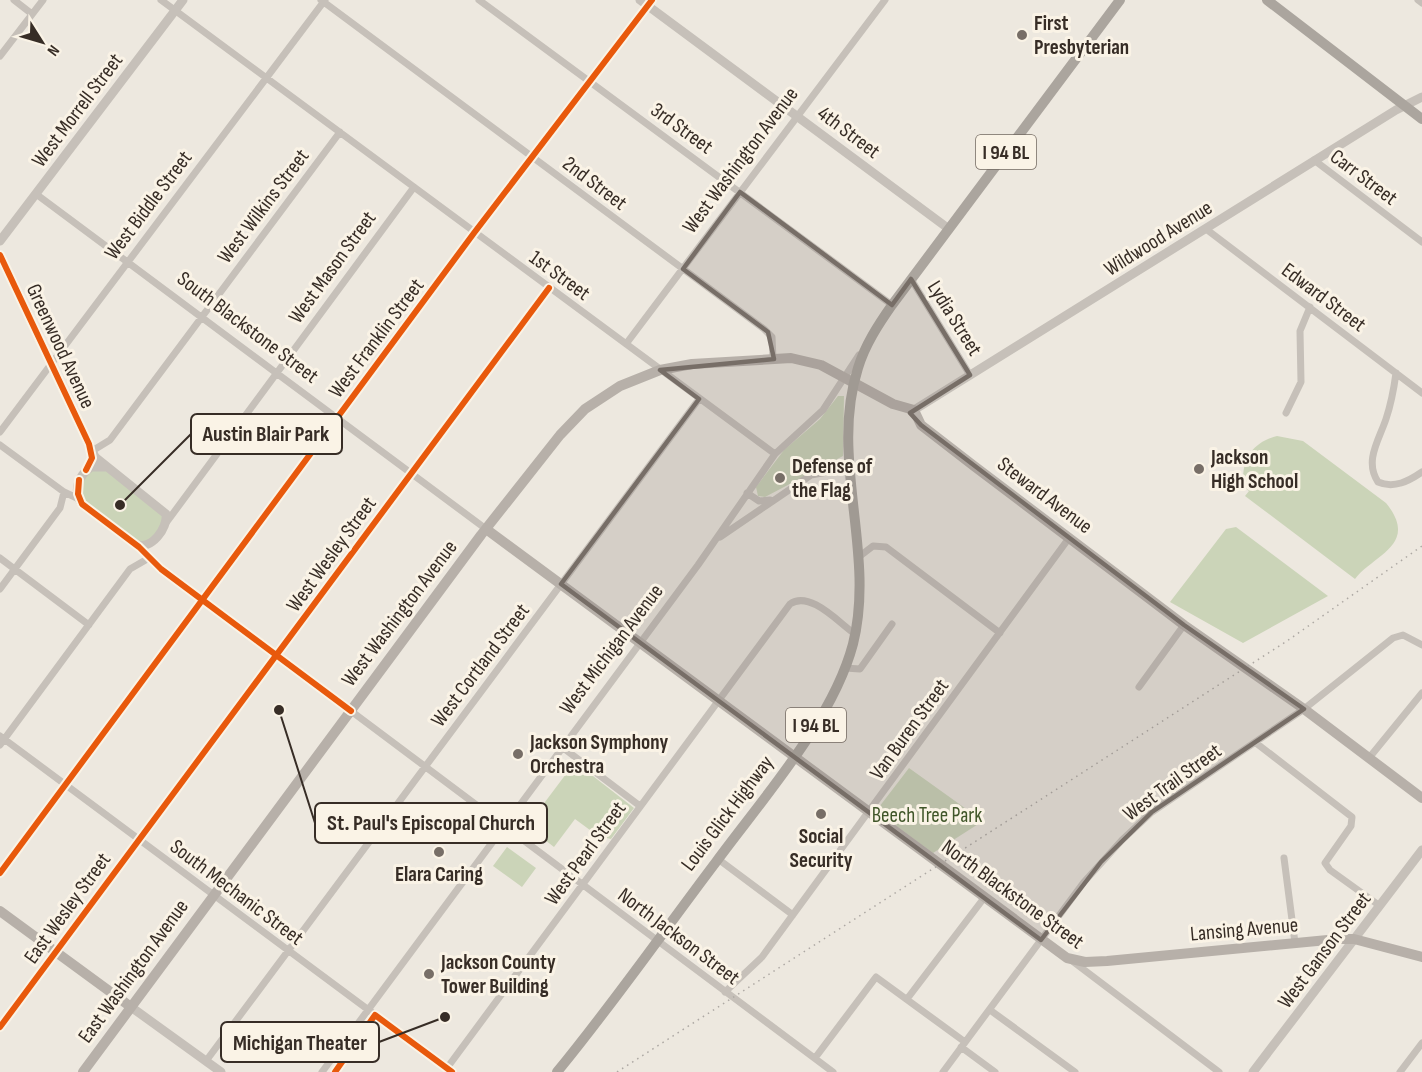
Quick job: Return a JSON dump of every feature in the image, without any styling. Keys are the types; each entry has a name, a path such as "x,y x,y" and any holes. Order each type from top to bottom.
{"main road":[{"name":"I 94 BL","path":"890,309 1120,0"},
{"path":"1272,1 1422,119"},
{"name":"Louis Glick Highway","path":"560,1069 794,757 823,714 845,668 855,634 861,589 860,556 849,468 850,417 854,383 867,346 890,309"},
{"path":"660,370 692,364 773,359 806,360 898,406 914,410"},
{"name":"West Washington Avenue","path":"214,894 486,529 569,424 606,394 627,382 660,370"},
{"name":"Steward Avenue","path":"914,410 924,428 1184,625 1304,709 1422,798"},
{"name":"South Blackstone Street","path":"486,529 639,642"},
{"name":"North Blackstone Street","path":"639,642 1041,940 1069,958"},
{"name":"East Washington Avenue","path":"83,1072 214,894"},
{"path":"0,911 131,1007"},
{"name":"Lansing Avenue","path":"1069,958 1099,962 1354,939 1422,957"}],"street":[{"path":"14,0 32,14"},
{"path":"0,56 43,0"},
{"name":"1st Street","path":"161,0 775,454"},
{"name":"West Morrell Street","path":"0,241 183,0"},
{"name":"3rd Street","path":"479,0 740,192 890,309"},
{"name":"West Washington Avenue","path":"626,344 885,0"},
{"name":"West Biddle Street","path":"0,432 323,1"},
{"name":"2nd Street","path":"323,1 768,332 772,340 773,359"},
{"name":"West Franklin Street","path":"0,873 474,233 533,158 646,2"},
{"name":"4th Street","path":"646,2 949,229"},
{"name":"Wildwood Avenue","path":"914,410 1314,160 1422,97"},
{"name":"West Wilkins Street","path":"92,451 110,440 340,132"},
{"name":"Carr Street","path":"1314,160 1422,242"},
{"name":"West Mason Street","path":"149,558 152,543 176,509 414,187"},
{"name":"South Blackstone Street","path":"36,194 486,529"},
{"name":"Edward Street","path":"1206,229 1422,393"},
{"name":"Greenwood Avenue","path":"0,255 92,451 104,467 164,511"},
{"name":"Lydia Street","path":"911,279 970,375"},
{"name":"West Wesley Street","path":"138,838 549,288"},
{"path":"1286,413 1301,382 1300,331 1310,308"},
{"name":"West Michigan Avenue","path":"322,1072 714,543 775,454 823,410 867,346"},
{"path":"1396,373 1386,419 1373,455 1373,474 1378,482 1386,485 1397,484 1422,472"},
{"name":"West Cortland Street","path":"206,1061 699,399"},
{"path":"0,445 64,492 79,500 136,544 149,558 202,600 351,711"},
{"path":"0,589 60,508 64,492 79,480 92,461 92,451"},
{"path":"86,470 97,465 104,467"},
{"name":"West Michigan Avenue","path":"714,543 773,499 816,473 849,468"},
{"path":"79,480 79,500"},
{"path":"747,493 761,502 773,499"},
{"path":"740,503 744,513 754,514"},
{"path":"166,524 164,511 176,509"},
{"name":"Van Buren Street","path":"726,992 762,957 1069,538"},
{"path":"136,544 145,546 152,543"},
{"path":"860,556 874,545 886,547 1000,633"},
{"path":"0,558 89,625"},
{"path":"1,740 130,569 149,558"},
{"name":"West Pearl Street","path":"450,1070 640,806 795,601 811,602 855,634"},
{"path":"845,668 860,669 892,624"},
{"path":"1139,687 1184,625"},
{"name":"West Trail Street","path":"944,1072 1084,882 1135,827 1171,798 1304,709 1393,638 1403,635 1422,645"},
{"path":"1369,758 1422,693"},
{"name":"North Jackson Street","path":"351,711 833,1072"},
{"name":"South Mechanic Street","path":"1,740 138,838 450,1070"},
{"path":"1256,743 1352,817 1352,826 1325,862 1330,870 1380,906"},
{"path":"562,747 640,806"},
{"name":"East Wesley Street","path":"0,1026 138,838"},
{"name":"West Ganson Street","path":"1253,1072 1422,850"},
{"path":"718,858 793,915"},
{"path":"1284,858 1295,943"},
{"path":"907,999 984,898"},
{"name":"North Blackstone Street","path":"1069,958 1219,1072"},
{"path":"815,1058 876,977 907,999 995,1072"},
{"path":"131,1007 221,1072"},
{"path":"990,1010 1075,1072"},
{"path":"1400,1072 1422,1043"}],"highlighted area":[{"path":"740,192 892,305 911,279 970,375 910,413 921,425 1184,625 1304,709 1152,812 1101,862 1041,940 561,584 699,399 660,370 774,359 768,332 683,269"}],"green space":[{"path":"838,396 844,396 843,456 765,497 758,496 756,487 784,450 820,419"},
{"path":"1277,436 1303,441 1386,503 1395,517 1398,529 1396,539 1390,548 1355,579 1245,496 1249,491 1244,487 1243,478 1246,461 1261,443"},
{"path":"100,465 166,514 152,542 132,542 78,494 86,470"},
{"path":"1236,527 1328,596 1243,643 1170,602 1226,529"},
{"path":"575,762 634,808 611,839 598,836 575,819 554,847 527,826"},
{"name":"Beech Tree Park","path":"909,768 983,821 933,853 876,811"},
{"path":"507,847 536,868 522,887 493,866"}],"railway":[{"path":"617,1072 1287,641 1422,546"}],"cycle path":[{"path":"0,873 474,233 652,0"},
{"path":"0,255 89,444 92,458 86,470"},
{"path":"0,1027 549,288"},
{"path":"79,480 78,494 82,504 139,547 161,569 351,711"},
{"path":"335,1072 375,1015 452,1072"}],"place":[{"name":"First Presbyterian","path":"1022,35"},
{"name":"Jackson High School","path":"1199,469"},
{"name":"Defense of the Flag","path":"780,478"},
{"name":"Austin Blair Park","path":"120,505"},
{"name":"St. Paul's Episcopal Church","path":"279,710"},
{"name":"Jackson Symphony Orchestra","path":"518,754"},
{"name":"Social Security","path":"821,814"},
{"name":"Elara Caring","path":"439,852"},
{"name":"Jackson County Tower Building","path":"429,974"},
{"name":"Michigan Theater","path":"445,1017"}]}
